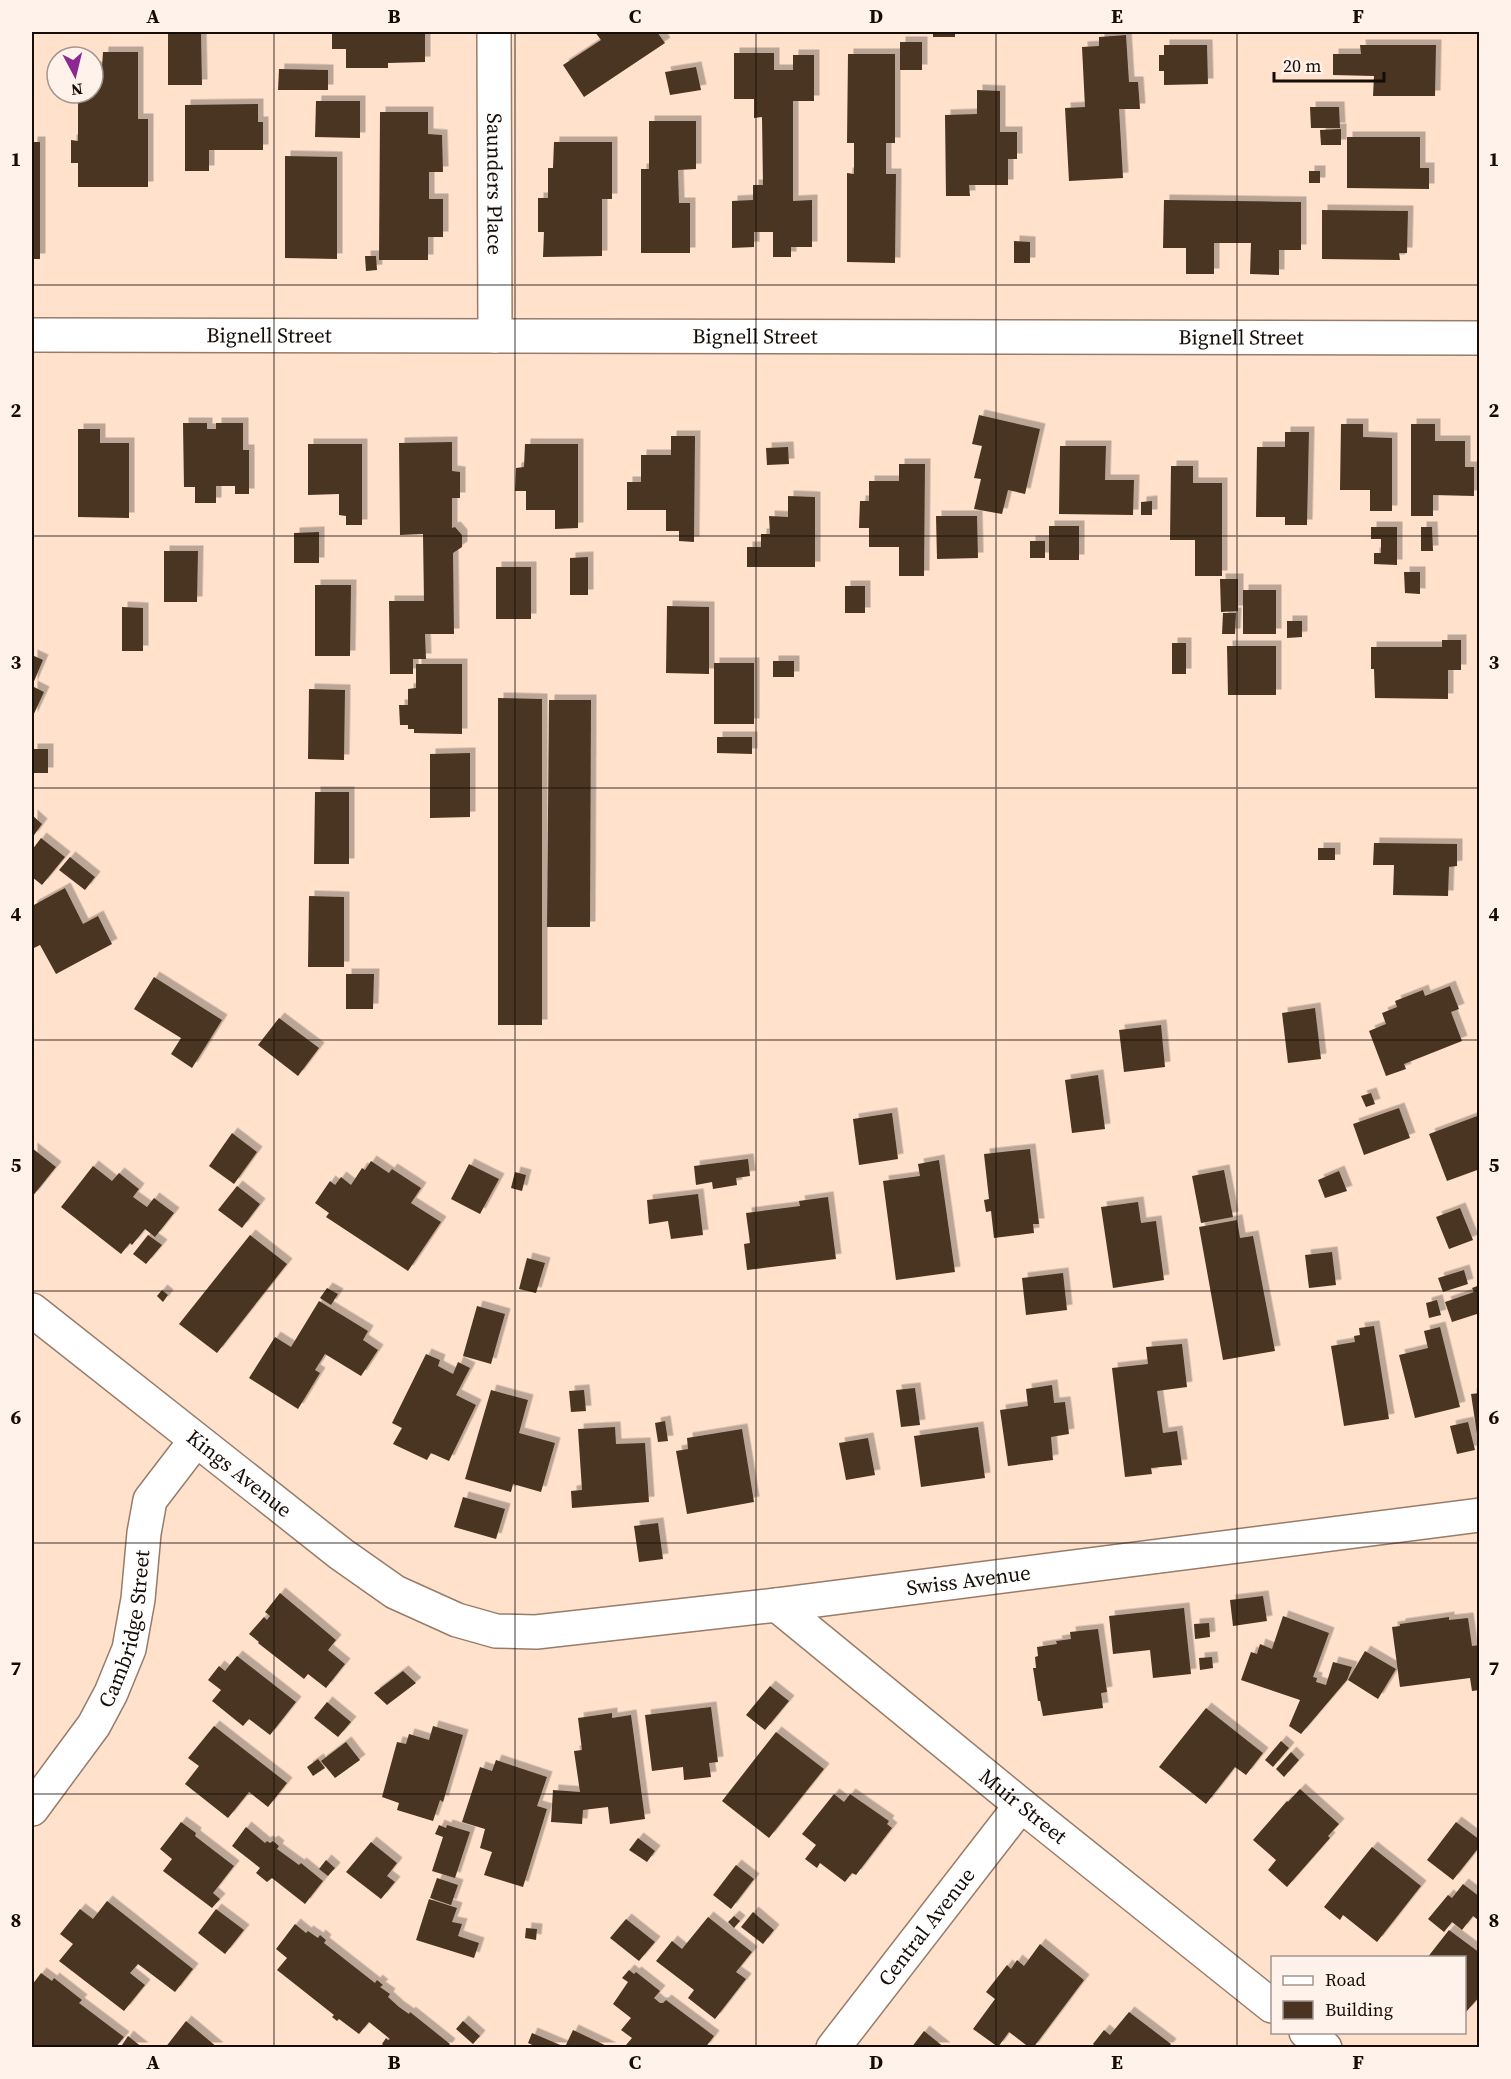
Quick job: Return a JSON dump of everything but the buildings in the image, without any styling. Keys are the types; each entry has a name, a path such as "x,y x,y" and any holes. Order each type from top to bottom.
{"street":[{"name":"Saunders Place","path":"494,32 495,336"},
{"name":"Bignell Street","path":"32,335 1479,338"},
{"name":"Kings Avenue","path":"32,1310 341,1554 386,1586 427,1608 457,1620"},
{"name":"Cambridge Street","path":"32,1809 94,1725 111,1693 129,1649 138,1599 144,1533 150,1500 196,1440"},
{"name":"Swiss Avenue","path":"457,1620 496,1631 536,1632 777,1605 1479,1515"},
{"name":"Muir Street","path":"777,1605 1021,1805 1271,2005"},
{"name":"Central Avenue","path":"833,2048 1021,1805"},
{"path":"1308,2034 1325,2048"}]}
